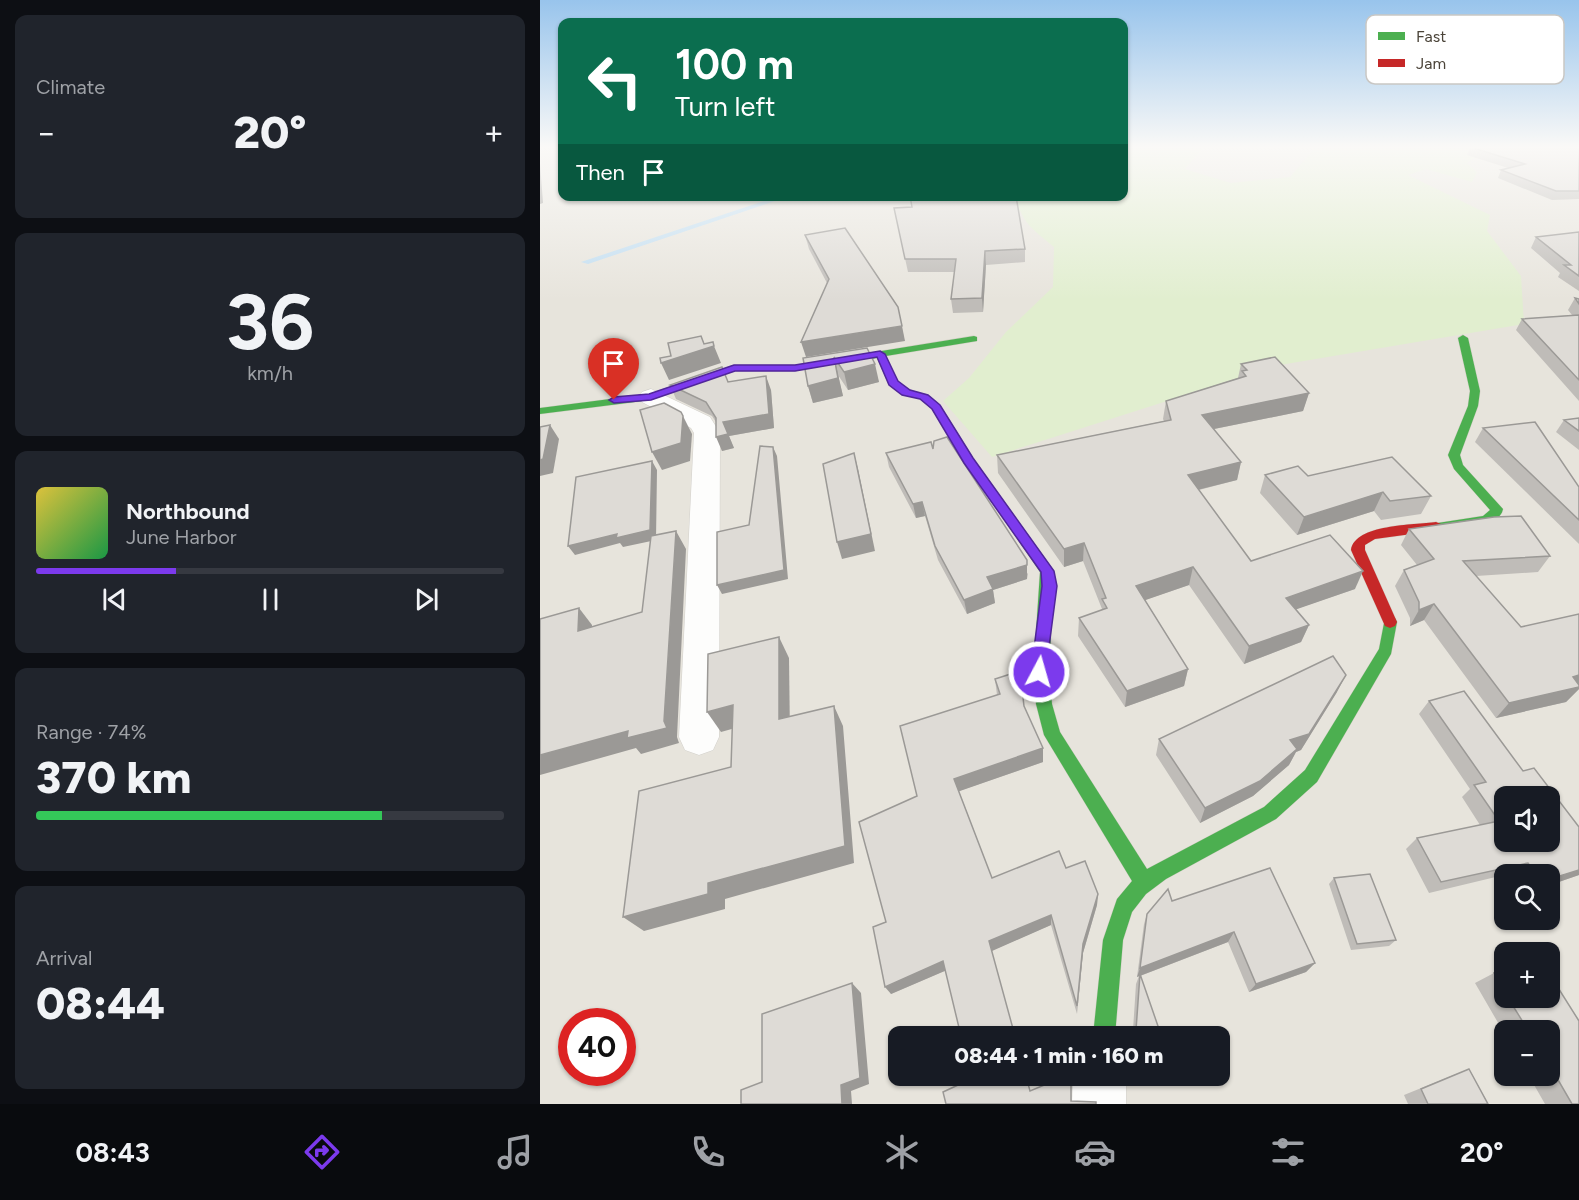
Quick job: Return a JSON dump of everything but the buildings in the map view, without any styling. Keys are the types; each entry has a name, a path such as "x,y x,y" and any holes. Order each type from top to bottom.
{"street":[{"path":"1105,1026 1116,926 1129,900 1144,883 1169,865 1271,813 1311,776 1386,650 1390,619 1358,550 1359,543 1372,534 1486,519 1496,514 1497,509 1458,466 1454,455 1473,406 1475,391 1464,338"},
{"path":"540,411 651,397 734,368 795,368 974,339"},
{"path":"880,354 893,383 906,392 924,397 936,407 969,460 1047,571 1049,586 1039,672 1046,717 1052,735 1144,883"},
{"path":"651,397 701,423 707,433 699,737"},
{"path":"1100,1086 1100,1104"}],"shaded area":[{"path":"540,198 558,198 558,201 1128,201 1128,198 1579,198 1579,1104 540,1104"}],"green space":[{"path":"1128,198 1454,198 1490,215 1487,231 1521,276 1524,324 1280,365 992,457 943,401 969,378 1006,332 1053,287 1054,247 1035,231 1021,213 1018,201 1128,201"}],"waterway":[{"path":"585,262 772,201"}],"traffic: fast":[{"path":"1436,527 1486,520 1496,514 1497,509 1458,466 1454,455 1473,406 1475,391 1463,338"},
{"path":"540,411 651,397 734,368 795,368 974,339"},
{"path":"880,354 893,383 906,392 924,397 936,407 969,460 1047,571 1041,676 1044,704 1052,735 1144,883"},
{"path":"1105,1026 1113,940 1124,906 1139,887 1159,872 1270,813 1311,776 1386,650 1390,622"}],"traffic: jam":[{"path":"1390,622 1358,550 1359,543 1372,535 1436,527"}],"route":[{"path":"614,400 651,397 734,368 747,366 770,369 795,368 880,354 893,383 906,392 924,397 936,407 969,460 1047,571 1049,586 1039,672"}]}
